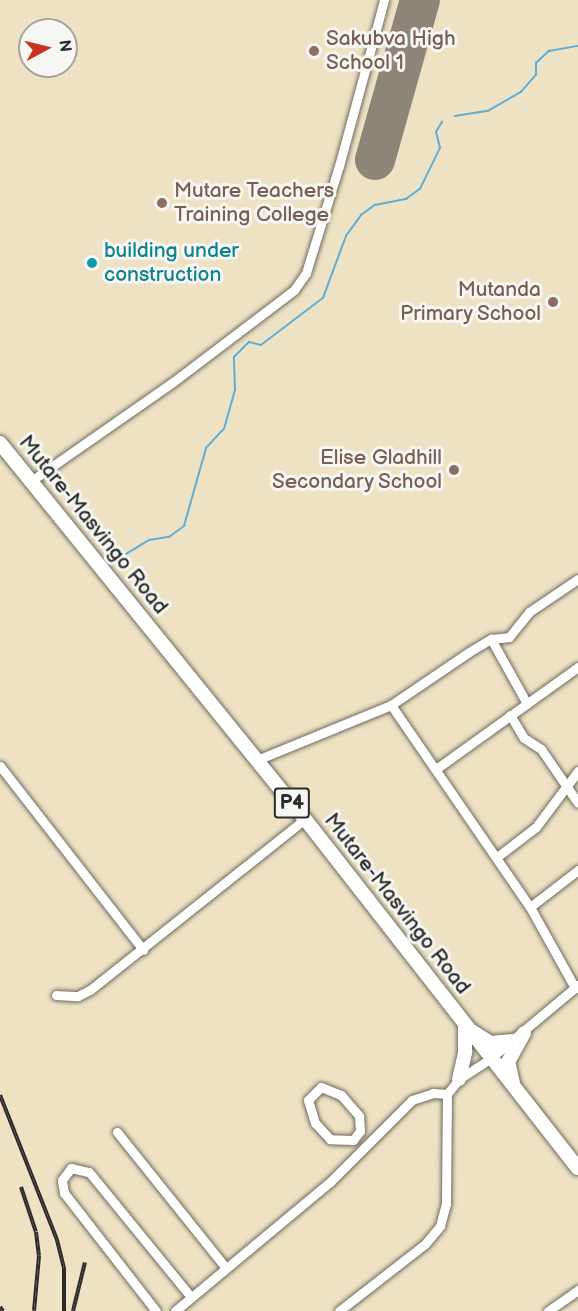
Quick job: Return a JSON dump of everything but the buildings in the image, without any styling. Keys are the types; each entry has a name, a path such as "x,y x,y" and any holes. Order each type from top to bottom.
{"highway":[{"name":"Mutare-Masvingo Road","path":"0,443 305,819 465,1027 578,1168"},
{"path":"465,1027 491,1043 518,1037"},
{"path":"459,1079 465,1052 465,1027"},
{"path":"515,1089 508,1062 518,1037"}],"street":[{"path":"32,481 165,388 294,290 306,273 339,166 384,0"},
{"path":"257,760 391,705 491,639 509,636 529,612 578,579"},
{"path":"491,639 526,702"},
{"path":"436,769 526,702 578,667"},
{"path":"339,1311 425,1244 440,1226 446,1204 447,1094 459,1079 518,1037 577,987 530,907 391,705"},
{"path":"510,716 524,738 541,749 578,802"},
{"path":"0,766 143,950"},
{"path":"497,858 536,827 578,771"},
{"path":"56,995 78,996 90,990 143,950 228,877 305,819"},
{"path":"530,907 578,870"},
{"path":"321,1088 331,1089 346,1101 361,1124 353,1140 337,1142 323,1136 308,1107 312,1094 321,1088"},
{"path":"175,1311 225,1267 241,1258 330,1182 412,1100 433,1094 447,1094"},
{"path":"117,1132 225,1267"},
{"path":"156,1311 64,1193 62,1180 71,1168 89,1172 191,1297"},
{"path":"548,1311 578,1290"}],"waterway":[{"path":"455,116 488,111 521,92 536,75 536,63 549,51 578,46"},
{"path":"113,562 149,540 169,537 184,526 206,448 224,429 235,390 234,357 249,342 261,345 323,298 346,236 361,215 375,205 406,199 420,189 440,148 436,132 442,122"}],"runway":[{"path":"375,160 420,0"}],"railway":[{"path":"0,1095 57,1240 64,1268 64,1311"},
{"path":"21,1187 36,1232 39,1256 34,1311"},
{"path":"73,1311 85,1262"},
{"path":"0,1307 3,1311"}],"place":[{"name":"Sakubva High School 1","path":"314,51"},
{"name":"Mutare Teachers Training College","path":"162,203"},
{"name":"building under construction","path":"92,263"},
{"name":"Mutanda Primary School","path":"553,302"},
{"name":"Elise Gladhill Secondary School","path":"454,470"}]}
